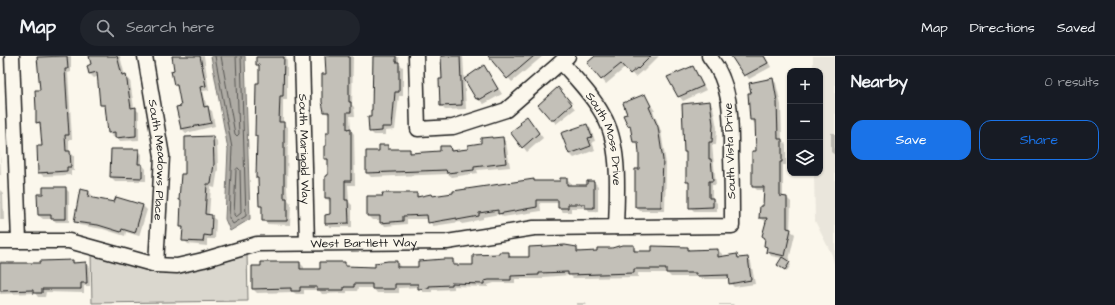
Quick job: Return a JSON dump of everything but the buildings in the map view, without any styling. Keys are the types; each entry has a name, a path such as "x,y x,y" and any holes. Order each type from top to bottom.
{"street":[{"path":"12,56 19,241"},
{"name":"South Meadows Place","path":"145,56 162,156 156,265"},
{"name":"South Marigold Way","path":"302,56 307,243"},
{"path":"416,56 418,129 453,127 506,110 564,59"},
{"name":"South Vista Drive","path":"708,56 720,73 727,90 731,113 732,226"},
{"name":"South Moss Drive","path":"564,59 595,102 609,127 616,166 616,227"},
{"name":"West Bartlett Way","path":"0,241 69,241 156,265 177,266 257,244 447,242 534,228 732,226"}],"shaded area":[{"path":"813,56 835,56 835,268 832,255 815,221 814,176 823,176 823,68 813,68"},
{"path":"91,253 153,270 247,253 248,301 92,303"}],"water":[{"path":"211,56 245,56 250,219 230,231 225,219 228,149"}]}
